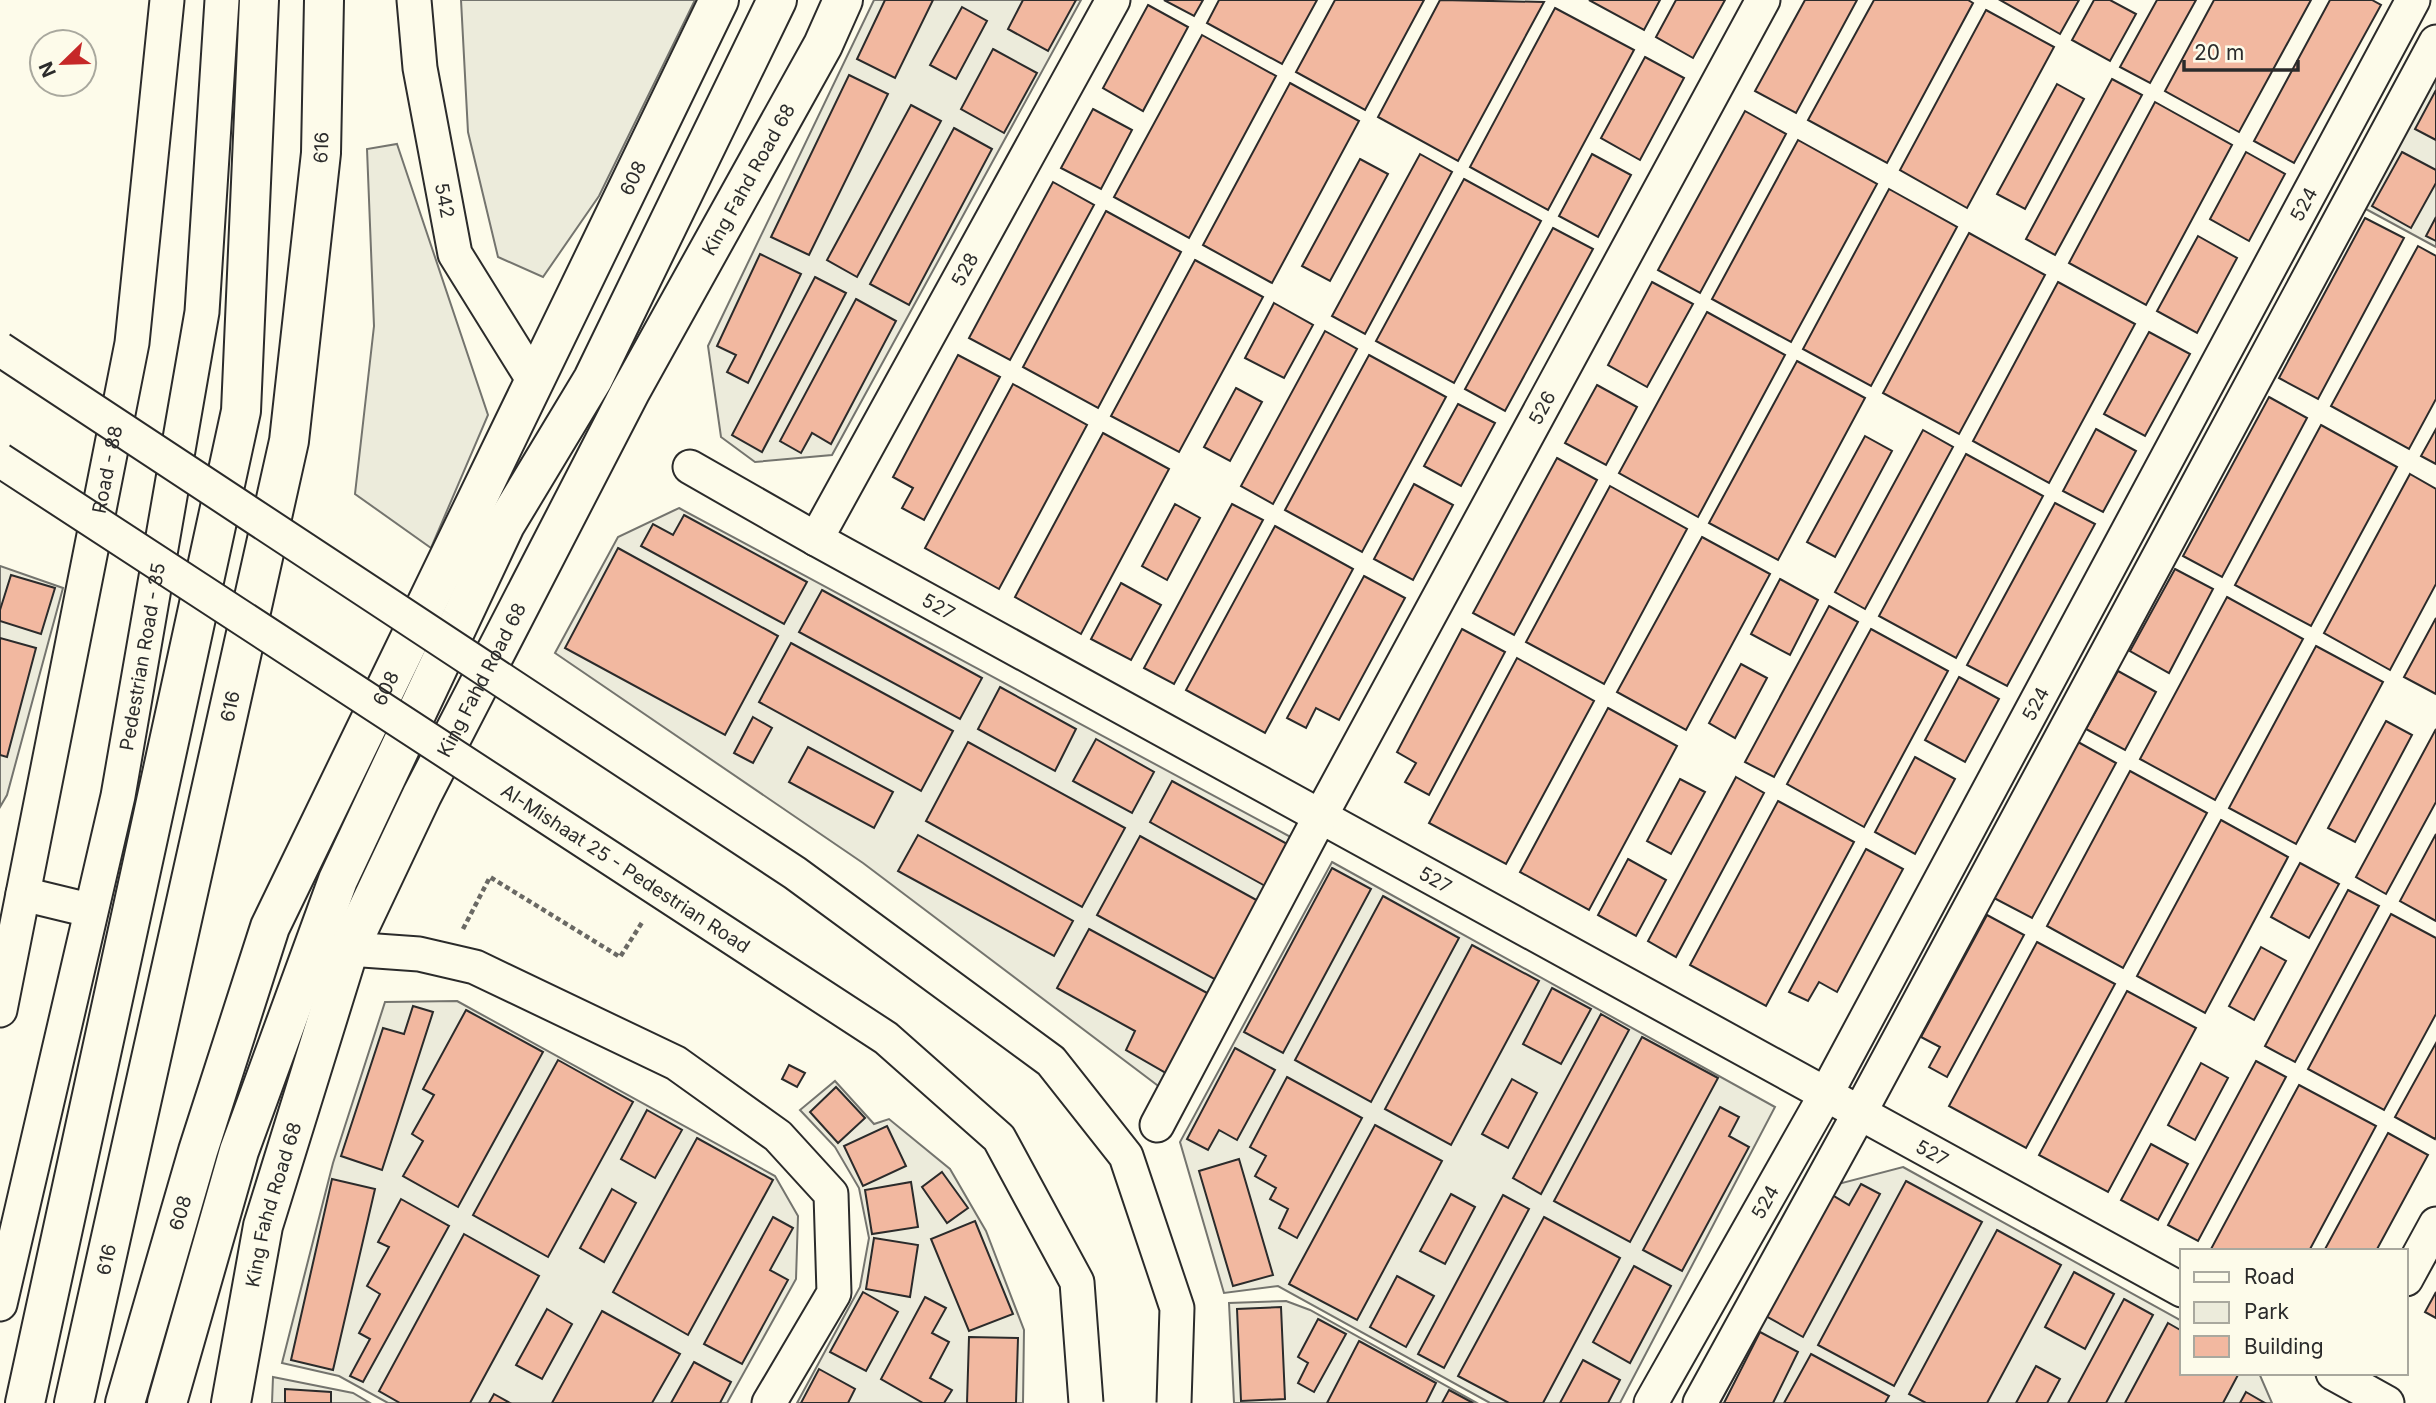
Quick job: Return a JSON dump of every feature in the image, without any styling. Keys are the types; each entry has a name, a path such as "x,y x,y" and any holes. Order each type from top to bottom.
{"main road":[{"path":"25,1403 240,411 259,0"},
{"name":"616","path":"74,1403 289,441 321,153 324,0"},
{"name":"608","path":"125,1403 198,1151 270,927 719,0"},
{"path":"167,1403 239,1151 338,880 505,525 593,379 777,0"},
{"name":"King Fahd Road 68","path":"231,1403 263,1226 349,948 422,794 624,405 823,45 843,0"}],"street":[{"name":"Road - 88","path":"0,927 23,894 132,344 167,0"},
{"name":"Pedestrian Road - 35","path":"0,1304 89,910 118,796 202,312 222,0"},
{"name":"542","path":"414,0 420,68 455,254 534,381"},
{"name":"528","path":"816,540 1113,0"},
{"name":"526","path":"1157,1125 1321,815 1763,0"},
{"name":"524","path":"1650,1403 1826,1094 2413,0"},
{"name":"524","path":"1700,1403 1860,1112 2436,41"},
{"path":"0,349 795,873 1051,1061 1126,1156 1177,1308 1174,1403"},
{"name":"Al-Mishaat 25 - Pedestrian Road","path":"0,460 886,1038 999,1138 1006,1150 1077,1282 1086,1403"},
{"name":"527","path":"690,467 816,540 2180,1289"},
{"path":"0,1010 23,894 89,910"},
{"path":"349,948 419,954 475,967 676,1063 778,1136 831,1194 834,1293 769,1403"},
{"path":"2408,1275 2436,1224"},
{"path":"2345,1383 2387,1403"}],"path":[{"path":"447,961 490,877 620,957"}],"green space":[{"path":"461,0 695,0 599,196 543,277 498,257 468,132"},
{"path":"874,0 1081,0 832,455 755,462 721,437 708,346"},
{"path":"2436,78 2436,247 2364,208"},
{"path":"397,144 488,415 431,548 355,494 374,326 367,149"},
{"path":"679,508 1298,841 1161,1088 863,863 555,653 618,537"},
{"path":"0,566 63,588 7,795 0,807"},
{"path":"1332,862 1775,1107 1620,1403 1490,1403 1278,1286 1224,1293 1180,1142"},
{"path":"457,1001 775,1176 798,1216 796,1279 727,1403 388,1403 339,1376 282,1363 333,1163 385,1002"},
{"path":"835,1081 874,1124 889,1119 950,1169 986,1231 1024,1330 1023,1403 797,1403 860,1287 869,1238 859,1188 835,1147 800,1110"},
{"path":"1903,1167 2180,1320 2180,1375 2260,1375 2272,1403 1720,1403 1838,1184"},
{"path":"1286,1301 1310,1310 1477,1403 1234,1403 1229,1303"},
{"path":"273,1377 353,1393 370,1403 272,1403"}],"building":[{"path":"885,0 933,0 895,78 857,59"},
{"path":"1023,0 1076,0 1048,51 1008,29"},
{"path":"1164,0 1203,0 1194,16"},
{"path":"1219,0 1317,0 1282,64 1207,23"},
{"path":"1335,0 1424,0 1365,110 1296,72"},
{"path":"1440,0 1544,2 1458,161 1378,117"},
{"path":"1589,0 1660,0 1644,30"},
{"path":"1676,0 1725,0 1693,58 1656,37"},
{"path":"1805,0 1857,0 1796,113 1755,91"},
{"path":"1874,0 1968,0 1973,3 1887,163 1808,120"},
{"path":"2000,0 2079,0 2060,34"},
{"path":"2094,0 2110,0 2136,14 2110,61 2072,40"},
{"path":"2157,0 2196,0 2150,83 2120,67"},
{"path":"2214,0 2311,0 2239,132 2165,91"},
{"path":"2330,0 2372,0 2381,5 2294,163 2254,141"},
{"path":"1148,5 1188,27 1143,111 1103,88"},
{"path":"962,7 987,21 956,79 930,65"},
{"path":"1555,8 1634,50 1548,210 1470,167"},
{"path":"1986,10 2054,47 1967,208 1900,170"},
{"path":"1202,35 1276,76 1189,238 1114,197"},
{"path":"993,49 1037,73 1004,133 961,109"},
{"path":"1645,57 1684,78 1640,160 1601,138"},
{"path":"849,75 888,94 809,255 771,237"},
{"path":"2112,79 2142,95 2055,255 2026,239"},
{"path":"1290,83 1359,121 1272,283 1203,245"},
{"path":"2057,84 2084,99 2025,209 1997,194"},
{"path":"2436,90 2436,140 2415,129"},
{"path":"2155,102 2232,145 2146,305 2069,263"},
{"path":"911,105 941,121 857,277 827,260"},
{"path":"1093,109 1132,130 1101,189 1061,168"},
{"path":"1745,111 1786,134 1700,293 1658,270"},
{"path":"954,128 992,149 909,305 870,284"},
{"path":"1798,140 1877,184 1791,342 1712,299"},
{"path":"2246,152 2285,174 2249,241 2210,219"},
{"path":"2402,152 2436,170 2436,183 2411,228 2372,206"},
{"path":"1420,154 1452,172 1365,334 1332,316"},
{"path":"1592,154 1631,175 1598,237 1559,216"},
{"path":"1360,159 1388,174 1330,281 1302,266"},
{"path":"1464,179 1541,221 1454,383 1376,341"},
{"path":"1053,182 1094,205 1010,360 969,338"},
{"path":"1889,189 1957,227 1871,386 1803,349"},
{"path":"1106,211 1181,252 1098,408 1023,367"},
{"path":"2436,217 2436,241 2426,236"},
{"path":"2365,218 2404,238 2318,399 2279,378"},
{"path":"1553,228 1593,249 1505,411 1465,389"},
{"path":"1969,233 2045,275 1959,434 1883,393"},
{"path":"2198,236 2237,258 2197,333 2157,311"},
{"path":"2418,246 2436,256 2436,399 2409,449 2331,406"},
{"path":"760,254 801,274 748,383 727,372 736,355 717,346"},
{"path":"1195,260 1263,297 1179,452 1111,416"},
{"path":"815,277 846,293 762,452 732,435"},
{"path":"1652,282 1693,304 1647,387 1608,365"},
{"path":"2058,282 2135,324 2049,483 1973,441"},
{"path":"856,299 896,321 831,444 812,433 801,453 780,441"},
{"path":"1274,303 1313,325 1284,378 1245,358"},
{"path":"1707,312 1785,355 1698,517 1619,473"},
{"path":"1325,331 1357,349 1273,504 1241,486"},
{"path":"2149,332 2190,354 2145,436 2104,414"},
{"path":"958,355 1000,377 924,520 902,508 913,488 893,477"},
{"path":"1369,355 1446,397 1362,552 1285,510"},
{"path":"1797,361 1865,398 1778,560 1709,523"},
{"path":"1013,384 1087,425 999,589 925,548"},
{"path":"1597,385 1637,407 1606,465 1565,443"},
{"path":"1236,388 1262,402 1230,461 1204,447"},
{"path":"2269,397 2307,418 2222,577 2183,556"},
{"path":"1458,404 1495,423 1461,486 1424,466"},
{"path":"2321,425 2397,467 2311,626 2235,585"},
{"path":"2096,429 2136,451 2103,512 2063,491"},
{"path":"2436,429 2436,464 2421,456"},
{"path":"1923,430 1953,447 1865,609 1835,592"},
{"path":"1103,433 1169,469 1081,634 1015,597"},
{"path":"1865,436 1892,451 1835,557 1807,542"},
{"path":"1966,454 2043,496 1956,658 1879,616"},
{"path":"1557,458 1597,480 1514,635 1473,613"},
{"path":"2410,474 2436,489 2436,584 2390,670 2324,633"},
{"path":"1414,484 1453,505 1413,580 1374,559"},
{"path":"1610,486 1687,529 1604,684 1526,642"},
{"path":"2055,503 2095,524 2007,686 1967,665"},
{"path":"1175,504 1200,518 1167,580 1142,566"},
{"path":"1232,504 1263,520 1174,684 1144,668"},
{"path":"684,515 807,582 784,624 641,546 653,524 673,535"},
{"path":"1275,526 1353,569 1265,733 1186,690"},
{"path":"1702,537 1770,574 1686,730 1617,692"},
{"path":"618,548 778,636 725,735 565,648"},
{"path":"2175,569 2213,589 2169,673 2130,651"},
{"path":"11,575 55,588 41,634 0,621 0,610"},
{"path":"1364,576 1405,598 1339,720 1316,708 1306,728 1287,718"},
{"path":"1780,579 1818,600 1790,655 1751,634"},
{"path":"1121,583 1161,605 1131,660 1091,639"},
{"path":"822,590 982,678 960,719 799,632"},
{"path":"2227,597 2303,639 2215,800 2140,759"},
{"path":"1829,606 1858,622 1774,777 1745,762"},
{"path":"2436,618 2436,694 2404,677"},
{"path":"1462,629 1505,652 1429,795 1405,782 1416,763 1397,752"},
{"path":"1871,629 1948,671 1864,827 1787,784"},
{"path":"0,638 36,648 7,757 0,755"},
{"path":"791,643 953,731 921,791 759,702"},
{"path":"2316,646 2383,682 2296,844 2229,808"},
{"path":"1517,658 1594,701 1506,864 1429,823"},
{"path":"1741,664 1767,678 1735,738 1709,723"},
{"path":"2118,671 2156,692 2125,750 2086,729"},
{"path":"1959,677 1999,699 1965,762 1925,740"},
{"path":"1000,687 1076,729 1055,771 978,729"},
{"path":"1608,708 1677,746 1589,910 1520,872"},
{"path":"753,717 772,728 753,763 734,753"},
{"path":"2386,721 2412,735 2355,842 2328,828"},
{"path":"2436,729 2436,802 2386,894 2356,877"},
{"path":"1096,739 1154,772 1132,813 1073,781"},
{"path":"968,742 1125,828 1082,907 926,821"},
{"path":"2078,742 2116,763 2032,918 1994,898"},
{"path":"808,747 893,792 874,828 789,782"},
{"path":"1915,757 1955,779 1915,854 1875,832"},
{"path":"2130,771 2207,813 2123,968 2047,926"},
{"path":"1736,777 1764,793 1676,957 1648,941"},
{"path":"1680,779 1705,792 1671,854 1647,841"},
{"path":"1172,781 1289,845 1267,887 1150,822"},
{"path":"1778,801 1854,842 1766,1006 1690,965"},
{"path":"2221,820 2288,857 2205,1013 2137,976"},
{"path":"2436,834 2436,921 2400,901"},
{"path":"918,835 1073,921 1054,956 898,871"},
{"path":"1140,836 1260,902 1218,981 1097,915"},
{"path":"1866,849 1903,869 1837,992 1819,982 1808,1001 1789,992"},
{"path":"1628,859 1666,880 1636,936 1598,915"},
{"path":"2300,863 2339,884 2309,938 2271,917"},
{"path":"1332,868 1371,889 1283,1053 1244,1032"},
{"path":"2348,890 2379,906 2295,1062 2265,1046"},
{"path":"1383,896 1459,938 1371,1102 1295,1060"},
{"path":"2391,914 2436,938 2436,1014 2384,1110 2308,1069"},
{"path":"1987,915 2024,935 1947,1077 1929,1067 1940,1047 1921,1037"},
{"path":"1089,929 1209,994 1166,1073 1126,1050 1135,1031 1057,988"},
{"path":"2037,942 2115,984 2026,1148 1949,1106"},
{"path":"1472,945 1539,981 1451,1145 1385,1109"},
{"path":"2261,947 2286,961 2254,1020 2229,1006"},
{"path":"1552,988 1591,1009 1561,1064 1523,1044"},
{"path":"2127,991 2196,1028 2108,1192 2039,1155"},
{"path":"413,1006 433,1012 382,1170 341,1156 383,1028 404,1034"},
{"path":"466,1010 543,1052 458,1207 403,1176 423,1141 412,1134 434,1095 423,1089"},
{"path":"1601,1014 1629,1030 1541,1194 1513,1178"},
{"path":"1642,1037 1718,1078 1630,1242 1554,1201"},
{"path":"2436,1043 2436,1137 2435,1139 2395,1117"},
{"path":"1235,1048 1275,1070 1237,1140 1219,1130 1208,1150 1187,1139"},
{"path":"558,1060 633,1102 548,1257 473,1215"},
{"path":"2256,1061 2286,1077 2198,1241 2168,1225"},
{"path":"2201,1063 2228,1078 2195,1140 2168,1125"},
{"path":"789,1065 805,1073 797,1087 782,1079"},
{"path":"1287,1077 1362,1118 1297,1238 1279,1228 1288,1209 1270,1199 1276,1188 1255,1176 1266,1156 1250,1147"},
{"path":"1512,1079 1537,1093 1508,1148 1482,1134"},
{"path":"2299,1085 2376,1126 2310,1249 2211,1249"},
{"path":"836,1087 865,1118 838,1143 810,1112"},
{"path":"1720,1107 1739,1117 1729,1136 1749,1147 1682,1271 1643,1250"},
{"path":"647,1110 682,1130 655,1178 621,1159"},
{"path":"1375,1125 1442,1161 1357,1320 1289,1284"},
{"path":"887,1126 906,1166 863,1186 844,1146"},
{"path":"2388,1133 2428,1155 2377,1249 2325,1249"},
{"path":"697,1138 773,1180 688,1335 613,1292"},
{"path":"2151,1144 2188,1164 2158,1220 2121,1200"},
{"path":"1239,1159 1273,1275 1233,1286 1199,1171"},
{"path":"942,1172 968,1208 947,1223 922,1187"},
{"path":"332,1179 375,1189 333,1370 291,1360"},
{"path":"1906,1181 1982,1222 1894,1386 1818,1345"},
{"path":"911,1182 918,1227 872,1234 865,1190"},
{"path":"1861,1184 1880,1194 1803,1337 1766,1316 1832,1195 1849,1205"},
{"path":"612,1189 636,1203 604,1262 580,1248"},
{"path":"1451,1194 1475,1207 1445,1264 1420,1251"},
{"path":"1503,1195 1529,1209 1444,1368 1418,1354"},
{"path":"401,1199 449,1226 363,1382 350,1376 370,1339 359,1333 380,1294 367,1286 389,1247 378,1242"},
{"path":"773,1217 793,1228 770,1270 788,1280 742,1364 704,1344"},
{"path":"1544,1217 1620,1258 1543,1403 1509,1403 1458,1376"},
{"path":"975,1221 1013,1314 969,1331 931,1239"},
{"path":"1997,1230 2061,1265 1987,1403 1926,1403 1909,1394"},
{"path":"464,1234 539,1276 470,1403 400,1403 379,1391"},
{"path":"874,1238 918,1245 910,1297 866,1289"},
{"path":"1634,1266 1671,1286 1630,1363 1593,1342"},
{"path":"2074,1272 2114,1294 2085,1349 2045,1327"},
{"path":"1397,1276 1434,1296 1406,1347 1370,1327"},
{"path":"863,1292 898,1312 866,1371 830,1352"},
{"path":"2436,1292 2436,1318 2425,1312"},
{"path":"925,1297 946,1308 932,1333 949,1342 930,1378 952,1390 944,1403 923,1403 881,1379"},
{"path":"2124,1299 2153,1315 2106,1403 2068,1403"},
{"path":"1281,1307 1285,1399 1241,1401 1237,1309"},
{"path":"547,1309 572,1324 542,1379 516,1365"},
{"path":"602,1311 680,1354 652,1403 552,1403"},
{"path":"1318,1319 1346,1334 1314,1392 1298,1383 1308,1363 1298,1357"},
{"path":"2168,1323 2180,1330 2180,1375 2238,1375 2223,1403 2125,1403"},
{"path":"1760,1332 1798,1352 1773,1403 1724,1403"},
{"path":"969,1337 1018,1338 1016,1403 967,1403"},
{"path":"1359,1341 1436,1383 1426,1403 1327,1403"},
{"path":"1811,1354 1889,1396 1885,1403 1784,1403"},
{"path":"1583,1360 1620,1380 1608,1403 1560,1403"},
{"path":"694,1362 731,1382 720,1403 671,1403"},
{"path":"2036,1366 2060,1379 2047,1403 2016,1403"},
{"path":"819,1369 855,1389 848,1403 801,1403"},
{"path":"285,1389 331,1392 331,1403 285,1403"},
{"path":"1449,1390 1473,1403 1442,1403"},
{"path":"2246,1392 2265,1403 2240,1403"},
{"path":"494,1394 510,1403 489,1403"}]}
